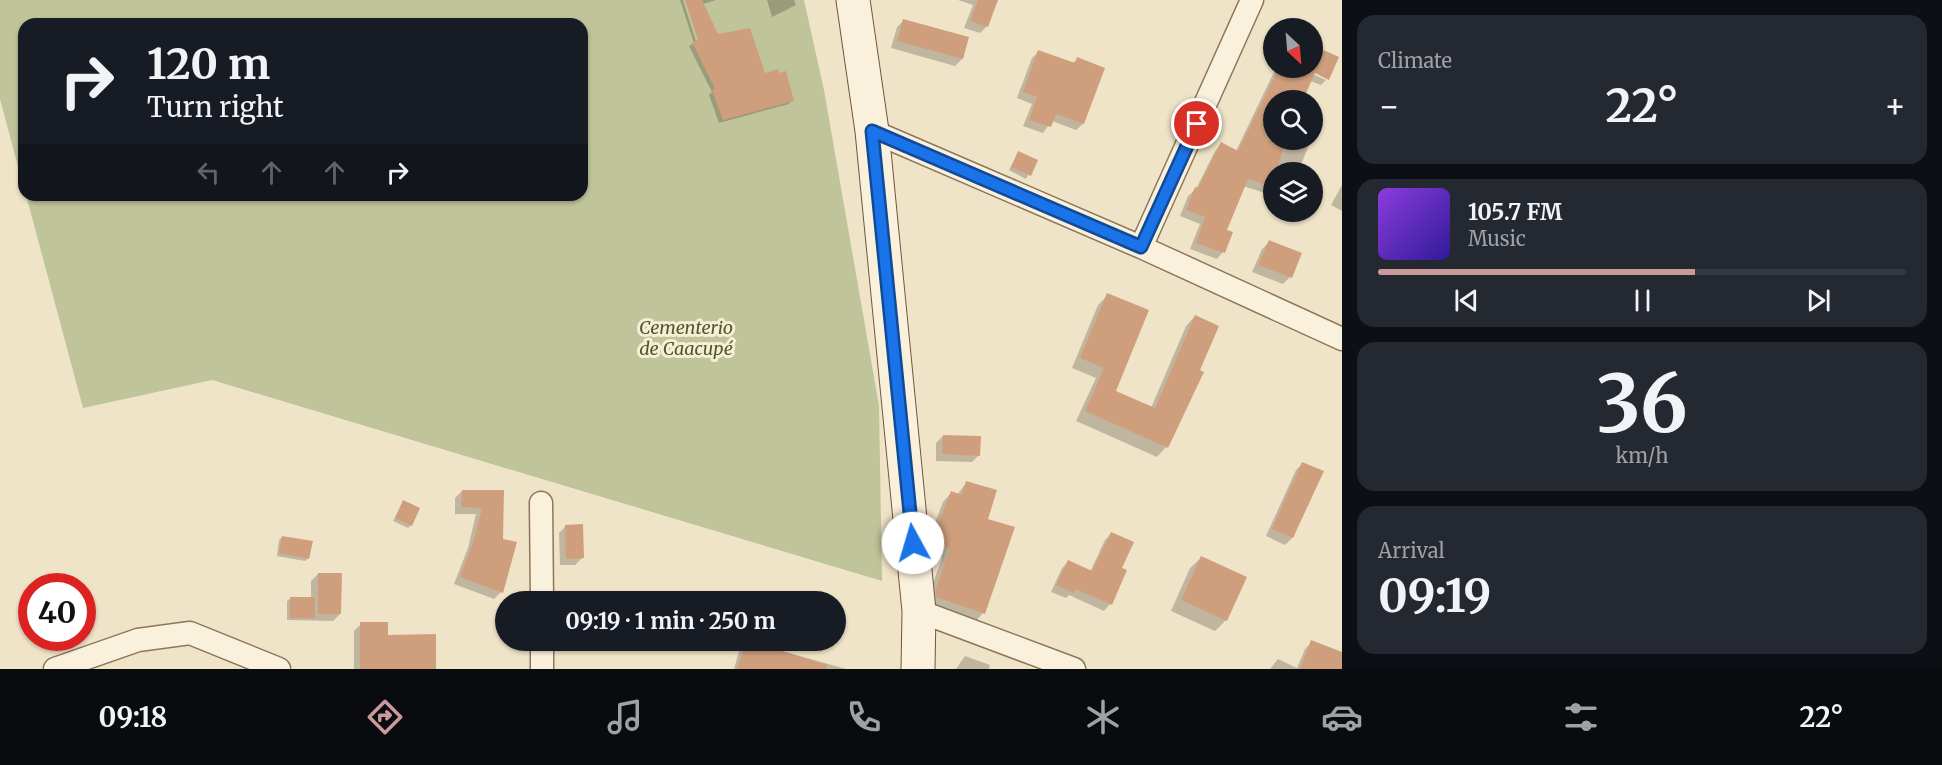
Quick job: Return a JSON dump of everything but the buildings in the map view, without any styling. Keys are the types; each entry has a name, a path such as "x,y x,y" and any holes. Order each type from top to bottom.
{"street":[{"path":"853,0 872,131 919,611 918,669"},
{"path":"1141,247 1252,0"},
{"path":"872,131 1141,247 1342,339"},
{"path":"541,503 542,591"},
{"path":"919,611 1074,669"},
{"path":"55,669 138,640 190,633 279,669"},
{"path":"542,651 542,669"}],"green space":[{"name":"Cementerio de Caacupé","path":"0,0 804,0 824,90 879,406 882,581 212,380 83,408 28,201 588,201 588,18 18,18 18,166 0,99"}],"route":[{"path":"913,543 872,131 1141,247 1197,124"}]}
